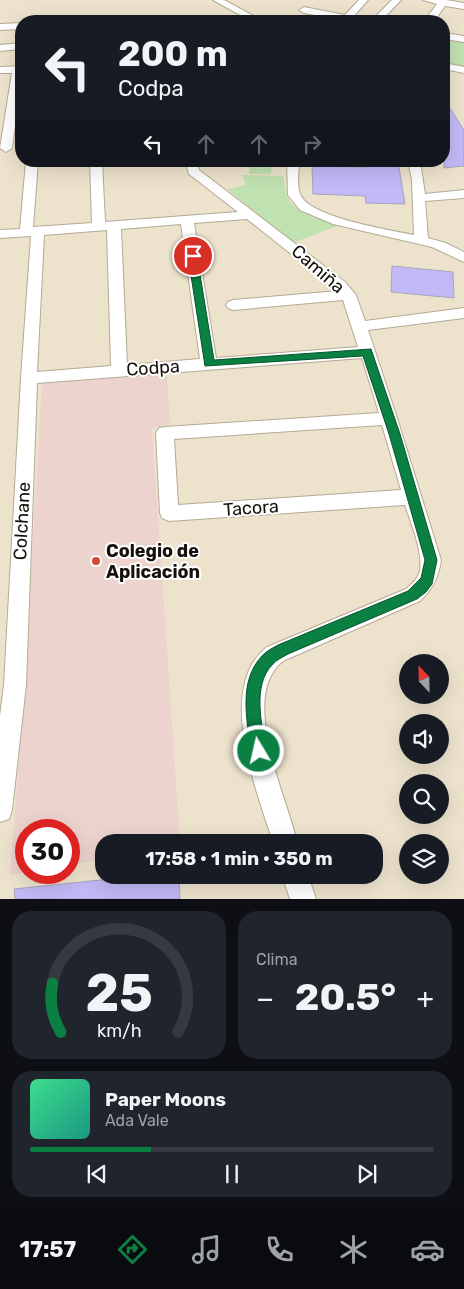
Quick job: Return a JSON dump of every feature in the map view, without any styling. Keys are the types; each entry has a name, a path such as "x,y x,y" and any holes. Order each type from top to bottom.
{"street":[{"path":"216,0 246,15"},
{"path":"350,15 364,0"},
{"path":"382,15 397,0"},
{"path":"427,0 464,6"},
{"path":"433,15 443,2"},
{"path":"303,4 338,15"},
{"path":"0,27 15,26"},
{"path":"450,37 464,39"},
{"path":"0,48 15,47"},
{"path":"450,67 464,70"},
{"path":"0,70 15,69"},
{"path":"3,148 15,92"},
{"name":"Colchane","path":"0,810 15,685 29,378 32,167"},
{"path":"97,167 107,226 119,371"},
{"name":"Camiña","path":"192,167 193,170 340,285 349,295 389,418 431,560 429,575 421,588 407,597 275,654 257,675 254,701 256,739 261,764 283,834"},
{"path":"293,167 293,190 301,206 311,212 373,232 443,246 464,258"},
{"path":"415,167 418,180 421,241"},
{"path":"418,198 464,194"},
{"path":"0,234 252,215"},
{"path":"187,220 209,364"},
{"path":"233,305 349,295"},
{"path":"360,326 464,313"},
{"name":"Codpa","path":"29,378 367,352"},
{"name":"Tacora","path":"389,418 166,433 169,513 413,497"},
{"path":"298,884 303,899"}],"shaded area":[{"name":"Colegio de Aplicación","path":"167,374 170,425 152,428 179,834 95,834 95,861 80,863 80,819 15,819 15,874 10,875 24,695 42,383"}],"green space":[{"path":"450,37 464,40 464,67 450,64"},
{"path":"250,167 272,167 271,174 249,174"},
{"path":"242,175 283,176 287,195 293,205 305,213 339,225 293,243 227,189 246,185"}],"building":[{"path":"450,108 464,130 464,166 444,168 450,167"},
{"path":"312,167 399,167 405,204 366,203 365,196 313,194"},
{"path":"392,266 453,272 454,298 391,292"},
{"path":"95,881 95,884 179,884 180,899 15,899 14,889 80,884 80,882"}],"place":[{"name":"Colegio de Aplicación","path":"96,561"}],"route":[{"path":"193,256 209,364 367,352 394,434 431,560 427,580 413,595 283,649 268,660 257,675 254,694 256,739 259,751"}]}
